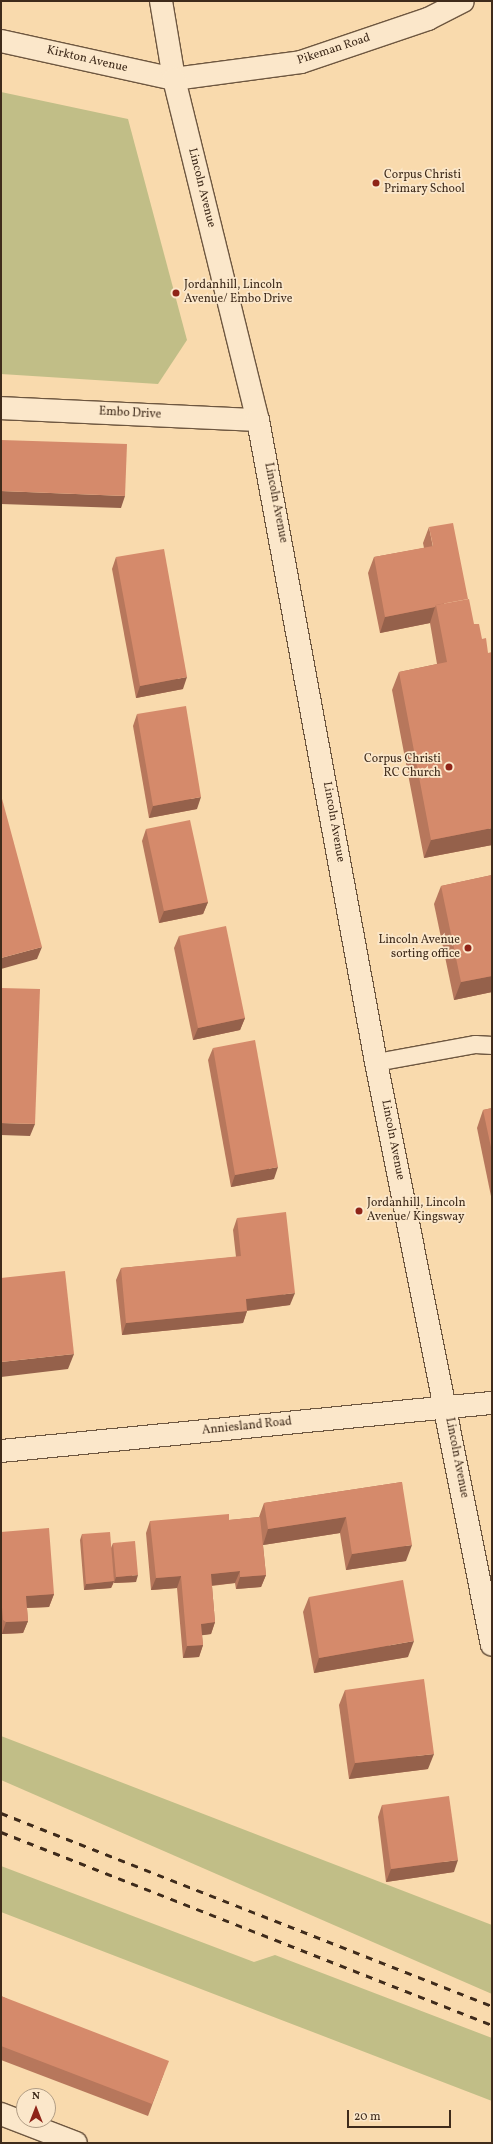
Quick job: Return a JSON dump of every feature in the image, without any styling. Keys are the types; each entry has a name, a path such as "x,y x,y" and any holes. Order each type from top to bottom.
{"street":[{"name":"Lincoln Avenue","path":"160,1 174,79 258,420 376,1062 492,1645"},
{"name":"Pikeman Road","path":"174,79 301,62 428,19 463,1"},
{"name":"Kirkton Avenue","path":"1,41 174,79"},
{"name":"Embo Drive","path":"1,408 258,420"},
{"name":"Anniesland Road","path":"1,1451 492,1403"},
{"path":"1,2114 76,2143"}],"lane":[{"path":"376,1062 475,1044 492,1045"}],"shaded area":[{"path":"1,92 128,119 187,340 158,384 1,374"},
{"path":"1,1736 492,1925 492,1994 1,1780"},
{"path":"1,1866 254,1962 275,1955 492,2038 492,2101 1,1912"}],"building":[{"path":"1,440 127,444 125,496 1,491"},
{"path":"453,523 468,599 385,617 374,557 433,546 429,527"},
{"path":"164,549 187,677 140,686 116,557"},
{"name":"Corpus Christi RC Church","path":"469,599 474,624 479,624 482,639 486,638 488,653 492,652 492,828 431,840 399,672 447,662 436,605"},
{"path":"186,706 201,797 153,806 137,714"},
{"path":"1,795 42,947 1,958"},
{"path":"190,820 208,902 164,911 146,829"},
{"name":"Lincoln Avenue sorting office","path":"492,875 492,976 461,982 441,886"},
{"path":"226,926 245,1018 198,1028 179,936"},
{"path":"1,988 40,989 35,1124 1,1123"},
{"path":"255,1040 278,1167 235,1175 213,1048"},
{"path":"492,1108 492,1152 483,1110"},
{"path":"286,1212 295,1293 246,1299 247,1311 126,1323 121,1268 241,1256 237,1218"},
{"path":"65,1271 74,1354 1,1362 1,1278"},
{"path":"402,1482 412,1545 352,1554 346,1517 268,1529 264,1503"},
{"path":"229,1514 229,1520 260,1517 266,1575 240,1577 240,1571 211,1574 215,1622 201,1624 203,1645 187,1646 181,1576 156,1578 150,1521"},
{"path":"49,1528 54,1594 26,1596 28,1621 6,1622 3,1620 1,1595 1,1532"},
{"path":"110,1532 114,1581 86,1584 82,1534"},
{"path":"135,1541 138,1575 116,1577 113,1543"},
{"path":"403,1580 414,1641 319,1658 309,1597"},
{"path":"424,1679 434,1754 355,1763 345,1690"},
{"path":"449,1796 458,1860 391,1869 382,1805"},
{"path":"1,1996 169,2061 152,2104 1,2046"}],"railway":[{"path":"1,1813 492,2006"},
{"path":"1,1832 492,2025"}],"place":[{"name":"Corpus Christi Primary School","path":"376,183"},
{"name":"Jordanhill, Lincoln Avenue/ Embo Drive","path":"176,293"},
{"name":"Corpus Christi RC Church","path":"449,767"},
{"name":"Lincoln Avenue sorting office","path":"468,948"},
{"name":"Jordanhill, Lincoln Avenue/ Kingsway","path":"359,1211"}]}
